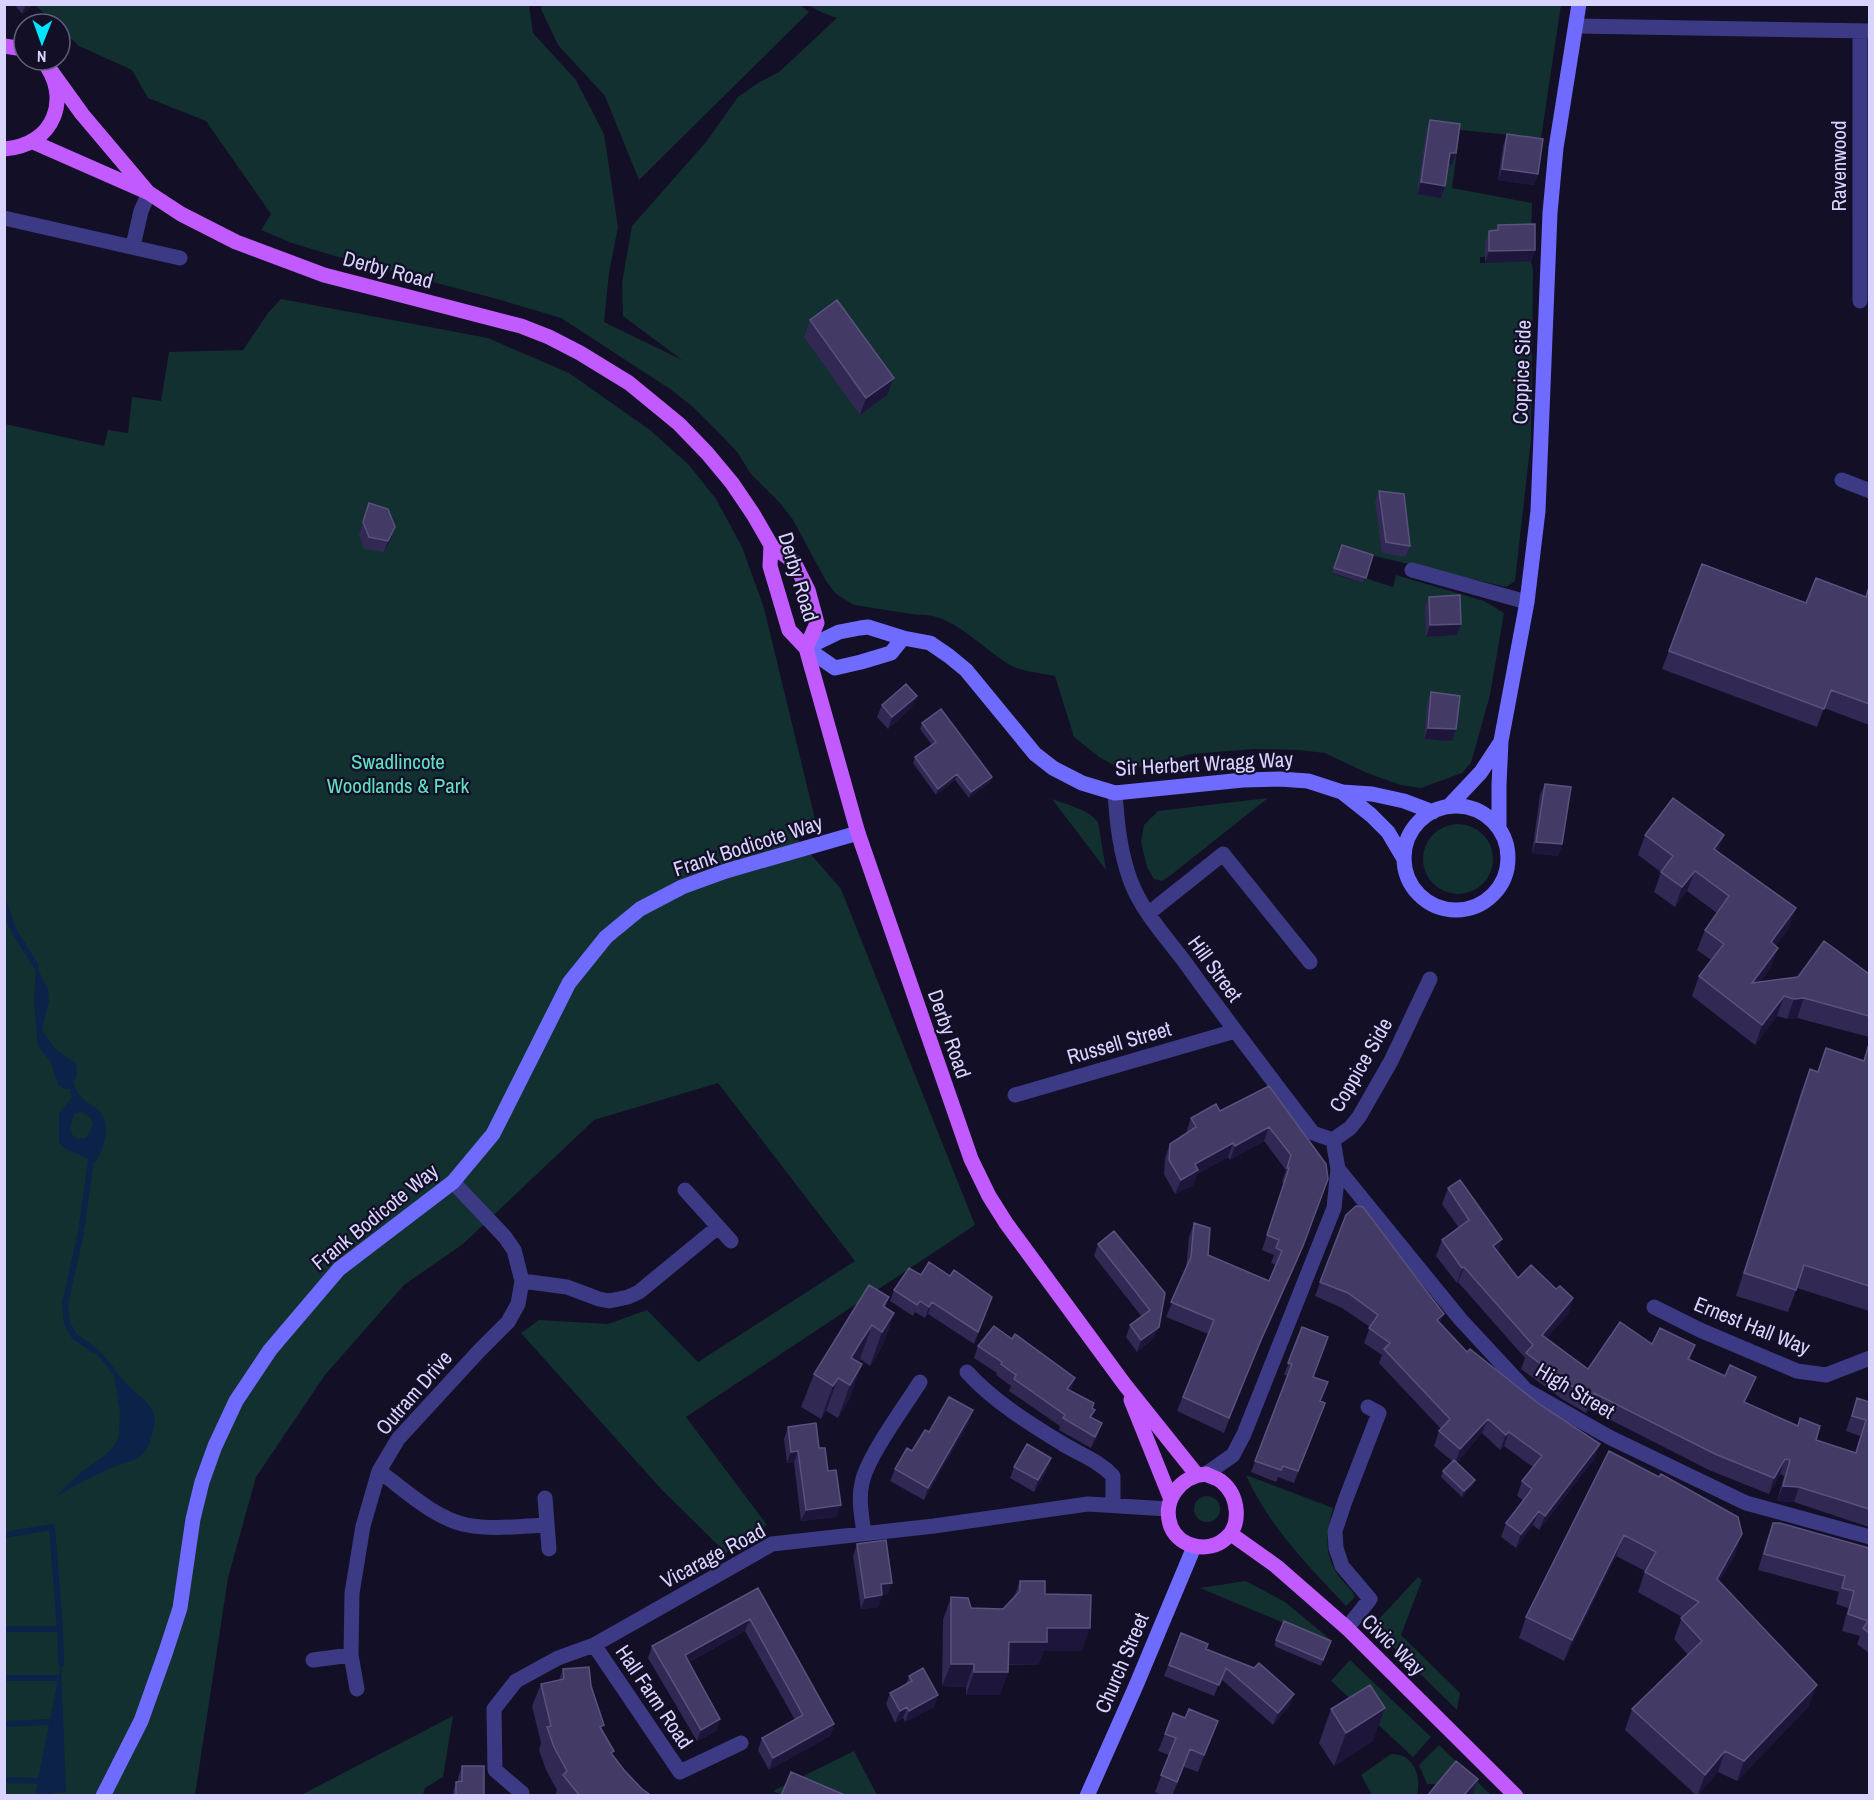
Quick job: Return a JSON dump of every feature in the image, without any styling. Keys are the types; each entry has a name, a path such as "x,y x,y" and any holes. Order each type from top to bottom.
{"main road":[{"path":"4,149 18,148 33,142 48,128 56,110 58,90 49,72"},
{"name":"Derby Road","path":"51,72 82,114 149,194"},
{"name":"Derby Road","path":"33,142 149,194 203,226 279,259 387,292 521,326 549,337 628,382 679,424 707,453 732,483 771,545 770,566 789,630 806,648 858,833 926,1032 976,1168 989,1196 1006,1223 1125,1385 1202,1475"},
{"path":"771,545 794,562 808,590 817,623 806,648"},
{"name":"Derby Road","path":"1125,1385 1169,1503"},
{"path":"1202,1475 1221,1481 1228,1488 1236,1508 1236,1521 1231,1534 1219,1545 1206,1548 1194,1547 1181,1539 1171,1527 1169,1503 1182,1484 1202,1475"},
{"name":"Civic Way","path":"1231,1534 1276,1566 1347,1628 1516,1796"}],"street":[{"name":"Coppice Side","path":"1499,828 1498,785 1502,741 1527,602 1538,511 1550,213 1556,148 1579,4"},
{"path":"1576,26 1865,31"},
{"name":"Ravenwood","path":"1860,301 1865,31"},
{"path":"133,246 141,211 149,194"},
{"path":"4,218 180,258"},
{"path":"1842,480 1869,490"},
{"path":"1412,570 1527,602"},
{"name":"Sir Herbert Wragg Way","path":"806,648 839,632 868,627 903,638 930,643 950,656 982,688 1035,754 1053,768 1082,783 1115,792 1243,780 1280,779 1308,781 1342,792 1372,794 1404,801 1433,812"},
{"path":"806,648 835,668 891,653 903,638"},
{"name":"Coppice Side","path":"1449,806 1481,772 1502,741"},
{"name":"Hill Street","path":"1115,792 1119,840 1126,867 1132,884 1149,913 1234,1031 1313,1133 1333,1140"},
{"name":"Sir Herbert Wragg Way","path":"1342,792 1388,832 1404,859"},
{"path":"1449,806 1467,807 1477,810 1499,828 1507,845 1509,857 1503,881 1492,896 1484,902 1470,908 1454,910 1443,908 1429,902 1412,885 1404,859 1410,834 1421,820 1433,812 1449,806"},
{"name":"Frank Bodicote Way","path":"103,1796 121,1763 155,1686 180,1608 187,1556 202,1482 215,1446 236,1401 270,1350 339,1269 453,1182 493,1134 569,983 606,937 640,909 682,887 726,871 858,833"},
{"path":"1149,913 1223,854 1310,962"},
{"name":"Coppice Side","path":"1338,1169 1333,1140 1350,1128 1359,1117 1391,1061 1430,979"},
{"name":"Russell Street","path":"1015,1095 1234,1031"},
{"path":"1202,1475 1233,1455 1244,1434 1334,1208 1338,1169"},
{"name":"High Street","path":"1338,1169 1461,1320 1526,1390 1609,1437 1746,1503 1869,1537"},
{"path":"453,1182 505,1237 514,1250 522,1281 567,1287 609,1301 639,1292 718,1227"},
{"path":"685,1190 731,1240"},
{"name":"Outram Drive","path":"357,1689 351,1655 351,1604 363,1526 379,1471 398,1439 508,1322 518,1304 522,1281"},
{"name":"Ernest Hall Way","path":"1654,1307 1700,1330 1797,1371 1826,1375 1869,1358"},
{"path":"967,1372 983,1390 1001,1403 1103,1466 1113,1476 1113,1504"},
{"path":"864,1534 860,1504 862,1481 871,1460 920,1382"},
{"path":"1347,1628 1370,1599 1342,1566 1336,1548 1335,1531 1379,1413 1368,1407"},
{"path":"379,1471 428,1507 449,1519 466,1525 490,1527 547,1525"},
{"path":"545,1498 549,1549"},
{"name":"Vicarage Road","path":"522,1794 495,1770 494,1708 516,1681 558,1659 594,1645 772,1544 1088,1504 1113,1504 1138,1508 1169,1503"},
{"name":"Church Street","path":"1087,1796 1194,1547"},
{"name":"Hall Farm Road","path":"594,1645 680,1772 741,1743"},
{"path":"313,1660 351,1655"}],"green space":[{"path":"542,4 799,4 809,12 639,180 605,96 558,45 541,9"},
{"path":"35,5 529,5 533,33 576,80 604,134 618,227 609,273 604,322 682,360 623,316 622,283 632,226 706,142 738,97 779,72 837,18 808,5 1561,5 1541,138 1460,130 1452,188 1532,203 1531,236 1485,242 1485,257 1480,257 1480,263 1531,261 1533,270 1531,439 1515,581 1506,587 1370,555 1333,574 1363,583 1365,578 1393,587 1396,575 1484,601 1504,613 1490,695 1471,763 1462,773 1421,788 1401,785 1367,773 1325,753 1298,750 1254,749 1191,754 1143,767 1117,767 1099,757 1074,737 1055,676 1026,671 1010,665 966,633 942,619 930,615 854,605 836,594 826,581 793,520 780,503 750,473 738,453 721,435 693,407 670,389 561,318 335,256 292,243 261,230 271,214 206,121 148,98 132,70 79,46 72,39 72,12 43,12"},
{"name":"Swadlincote Woodlands & Park","path":"281,299 488,338 569,373 650,430 689,465 716,499 742,547 764,608 815,819 789,829 841,889 975,1225 686,1417 767,1525 726,1553 662,1490 521,1333 539,1320 608,1324 647,1310 698,1362 855,1261 718,1083 594,1120 463,1244 404,1285 325,1375 256,1477 228,1578 195,1795 5,1796 5,424 104,446 108,430 128,433 132,397 161,401 169,352 243,350 268,313"},
{"path":"1268,798 1171,875 1162,881 1154,879 1147,867 1141,842 1144,825 1158,811"},
{"path":"1052,799 1083,811 1098,822 1106,870"},
{"path":"1458,824 1471,827 1483,834 1490,846 1493,859 1490,872 1483,884 1471,891 1458,894 1445,891 1433,884 1426,872 1423,859 1426,846 1433,834 1445,827"},
{"path":"1246,1475 1333,1508 1328,1536 1331,1562 1355,1597 1346,1606 1304,1561 1278,1528"},
{"path":"1207,1496 1217,1499 1220,1509 1217,1519 1207,1522 1197,1519 1194,1509 1197,1499"},
{"path":"1418,1577 1422,1580 1401,1635 1460,1693 1457,1710 1379,1633 1377,1624 1379,1619"},
{"path":"1246,1581 1285,1602 1331,1640 1200,1588"},
{"path":"1350,1660 1431,1737 1413,1757 1331,1681"},
{"path":"453,1716 443,1777 425,1788 423,1795 301,1795"},
{"path":"1439,1745 1491,1795 1459,1795 1437,1784 1427,1784 1419,1765"},
{"path":"854,1751 877,1795 785,1796 773,1791"},
{"path":"1391,1754 1405,1757 1414,1767 1418,1780 1417,1795 1372,1795 1361,1775"}],"water":[{"path":"36,966 48,989 49,1001 42,1030 56,1050 76,1063 77,1075 73,1082 77,1092 102,1114 105,1121 106,1135 96,1162 64,1148 59,1142 59,1113 72,1097 70,1089 58,1085 51,1062 38,1046 34,1002","holes":["82,1112 91,1118 93,1125 86,1138 78,1139 73,1136 70,1128 75,1113"]},
{"path":"97,1348 153,1411 155,1417 152,1435 147,1448 138,1458 100,1473 55,1497 79,1474 105,1455 114,1446 119,1436 120,1411 114,1376 94,1350"},
{"path":"61,1664 66,1792 35,1795"}],"building":[{"path":"1430,120 1460,124 1456,153 1450,153 1445,186 1421,182"},
{"path":"1507,134 1543,139 1538,174 1502,169"},
{"path":"1535,224 1535,250 1489,251 1489,231 1498,230 1498,225"},
{"path":"837,300 894,378 866,398 810,320"},
{"path":"1379,491 1404,494 1410,546 1386,542"},
{"path":"369,503 388,509 395,527 388,541 369,537 363,522"},
{"path":"1342,545 1373,555 1366,578 1334,568"},
{"path":"1702,564 1806,603 1816,578 1866,597 1869,587 1869,704 1831,690 1824,709 1669,651"},
{"path":"1460,595 1461,624 1430,625 1429,597"},
{"path":"906,684 917,696 892,717 882,705"},
{"path":"1431,692 1460,696 1456,729 1428,728"},
{"path":"941,709 992,777 971,792 957,774 938,789 915,757 936,742 922,723"},
{"path":"1545,784 1571,787 1562,844 1536,842"},
{"path":"1673,798 1724,835 1714,849 1796,908 1771,942 1778,948 1752,983 1798,977 1824,941 1869,974 1869,1016 1804,998 1794,999 1784,996 1762,1025 1699,976 1724,944 1705,930 1729,896 1695,871 1682,887 1661,872 1673,856 1645,835"},
{"path":"1869,1044 1869,1286 1804,1265 1796,1290 1744,1273 1810,1069 1818,1072 1826,1048 1864,1061"},
{"path":"1269,1086 1326,1164 1328,1179 1303,1246 1229,1418 1183,1397 1214,1320 1171,1302 1191,1257 1194,1223 1210,1228 1208,1255 1269,1281 1282,1251 1276,1248 1279,1240 1267,1235 1289,1168 1287,1168 1291,1155 1269,1127 1195,1164 1198,1170 1181,1180 1169,1160 1170,1144 1196,1127 1191,1118 1216,1104 1220,1111"},
{"path":"1460,1180 1502,1239 1493,1246 1518,1278 1531,1265 1556,1289 1560,1286 1573,1298 1542,1335 1588,1369 1620,1322 1652,1344 1660,1328 1695,1345 1688,1359 1725,1376 1730,1365 1756,1377 1744,1402 1798,1426 1800,1418 1820,1426 1816,1440 1856,1453 1866,1420 1852,1416 1857,1398 1869,1402 1869,1509 1799,1487 1783,1486 1790,1460 1785,1459 1774,1478 1715,1454 1594,1393 1592,1397 1568,1384 1526,1353 1533,1345 1464,1267 1462,1268 1442,1240 1469,1220 1448,1188"},
{"path":"1356,1206 1363,1207 1444,1314 1437,1320 1467,1352 1470,1349 1539,1404 1600,1444 1545,1516 1539,1511 1521,1534 1506,1523 1532,1489 1522,1481 1542,1456 1509,1432 1506,1435 1488,1419 1460,1449 1439,1431 1450,1419 1384,1349 1390,1343 1369,1328 1378,1315 1348,1293 1320,1282 1346,1215"},
{"path":"1114,1231 1165,1293 1159,1327 1141,1340 1130,1325 1150,1310 1098,1244"},
{"path":"929,1262 950,1276 954,1270 992,1297 978,1332 932,1302 929,1307 920,1301 917,1305 894,1290 909,1268 921,1275"},
{"path":"869,1285 889,1297 883,1306 894,1313 882,1332 872,1325 860,1343 851,1358 862,1364 850,1385 838,1378 833,1386 814,1374"},
{"path":"994,1326 1012,1339 1015,1334 1075,1378 1067,1389 1094,1403 1092,1408 1095,1410 1090,1417 1102,1423 1095,1437 1063,1418 1065,1415 1014,1379 1016,1375 1001,1364 1002,1362 978,1346"},
{"path":"1302,1327 1328,1337 1313,1377 1328,1382 1320,1401 1325,1403 1298,1471 1283,1466 1281,1470 1255,1461 1292,1364 1288,1363"},
{"path":"949,1397 973,1410 928,1488 895,1469 907,1448 912,1451 925,1430 929,1432"},
{"path":"816,1423 819,1448 825,1448 828,1471 836,1470 841,1505 806,1510 798,1451 791,1452 788,1427"},
{"path":"1027,1444 1051,1458 1038,1480 1014,1467"},
{"path":"1609,1451 1659,1477 1661,1474 1738,1517 1742,1534 1717,1579 1817,1685 1744,1761 1725,1751 1705,1775 1632,1709 1702,1641 1681,1618 1699,1602 1645,1572 1656,1552 1624,1535 1572,1640 1526,1617"},
{"path":"1454,1460 1475,1480 1464,1491 1443,1471"},
{"path":"1773,1523 1869,1548 1869,1633 1863,1628 1868,1621 1848,1614 1854,1591 1842,1588 1845,1576 1764,1554"},
{"path":"886,1540 892,1583 881,1584 882,1595 865,1598 857,1544"},
{"path":"1020,1581 1045,1581 1045,1594 1091,1595 1090,1628 1047,1628 1047,1642 1009,1642 1008,1672 974,1672 974,1664 951,1664 951,1597 968,1598 971,1608 1003,1609 1020,1591"},
{"path":"758,1588 834,1724 773,1758 762,1738 803,1715 750,1619 685,1655 720,1719 701,1730 652,1646"},
{"path":"1284,1621 1331,1641 1323,1660 1276,1640"},
{"path":"1181,1633 1208,1644 1206,1649 1254,1668 1259,1663 1294,1694 1278,1713 1226,1668 1219,1685 1169,1665"},
{"path":"589,1667 591,1686 604,1725 600,1727 614,1751 611,1753 642,1789 652,1796 580,1796 563,1775 567,1771 554,1747 547,1727 551,1726 541,1684 564,1679 563,1669"},
{"path":"923,1668 938,1695 909,1711 907,1707 900,1711 890,1693 912,1681 909,1676"},
{"path":"1370,1685 1385,1708 1346,1733 1331,1709"},
{"path":"1189,1709 1218,1721 1204,1755 1190,1749 1177,1782 1161,1775 1176,1738 1165,1734 1173,1713 1185,1718"},
{"path":"1456,1761 1478,1779 1463,1796 1427,1796"},
{"path":"462,1766 484,1766 484,1796 456,1796 456,1782 462,1781"},
{"path":"791,1772 847,1796 781,1796"}],"waterway":[{"path":"4,904 14,931 36,966"},
{"path":"91,1160 81,1232 65,1304 67,1323 74,1336 94,1350"},
{"path":"4,1535 52,1527 61,1664"},
{"path":"4,1629 60,1629"},
{"path":"4,1678 58,1678"},
{"path":"4,1724 50,1722"},
{"path":"4,1780 38,1781"}]}
